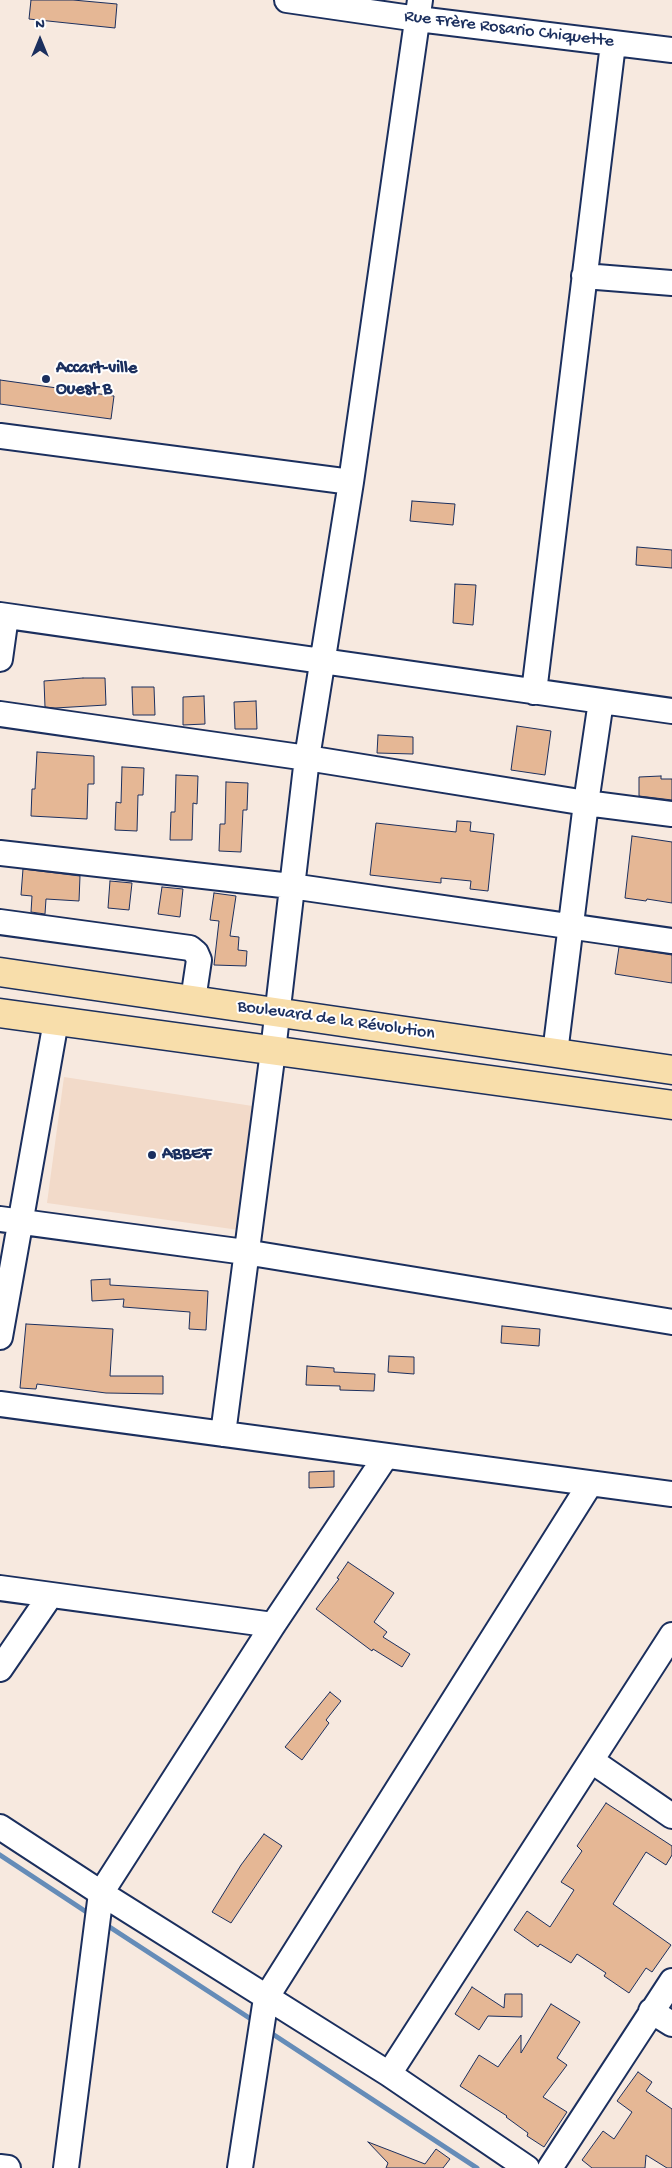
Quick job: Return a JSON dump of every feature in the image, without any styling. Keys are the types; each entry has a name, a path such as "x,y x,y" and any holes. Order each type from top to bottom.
{"main road":[{"name":"Boulevard de la Révolution","path":"0,972 672,1070"},
{"path":"0,1013 672,1105"}],"street":[{"name":"Rue Frère Rosario Chiquette","path":"287,0 419,10 613,44 672,50"},
{"path":"223,1434 245,1252 273,1051 307,758 350,482 419,10"},
{"path":"534,692 613,44"},
{"path":"584,276 672,283"},
{"path":"0,436 350,482"},
{"path":"0,659 3,615 672,711"},
{"path":"556,1054 586,803 601,701"},
{"path":"0,714 307,758 586,803 672,814"},
{"path":"0,853 291,886 672,941"},
{"path":"0,922 190,948 196,953 199,960 193,1000"},
{"path":"0,1337 10,1220 56,1021"},
{"path":"10,1220 245,1252 672,1322"},
{"path":"0,1404 672,1494"},
{"path":"66,2168 101,1893 273,1625 386,1456"},
{"path":"240,2168 266,1998 590,1484"},
{"path":"0,1588 273,1625"},
{"path":"0,1669 50,1596"},
{"path":"390,2074 672,1635"},
{"path":"592,1761 672,1816"},
{"path":"0,1827 266,1998 390,2074 527,2168"},
{"path":"550,2168 672,1981"},
{"path":"651,2011 672,2024"},
{"path":"0,2167 8,2168"}],"shaded area":[{"name":"ABBEF","path":"64,1077 259,1107 239,1230 47,1203"}],"building":[{"path":"31,0 73,0 117,4 115,28 29,19"},
{"path":"0,380 114,396 111,419 0,404"},
{"path":"412,501 455,504 453,525 410,521"},
{"path":"637,547 672,550 672,568 636,565"},
{"path":"455,584 476,585 473,625 453,623"},
{"path":"105,678 106,705 45,707 44,681"},
{"path":"132,687 154,687 155,715 133,715"},
{"path":"204,696 205,724 183,725 183,697"},
{"path":"256,701 257,729 235,729 234,702"},
{"path":"517,726 551,731 545,775 511,770"},
{"path":"378,735 413,737 413,754 377,753"},
{"path":"37,752 94,756 94,784 88,784 87,819 31,816 32,789 35,789"},
{"path":"122,767 144,768 143,795 138,795 137,831 115,830 116,802 121,803"},
{"path":"176,775 198,776 197,804 193,803 192,840 170,840 171,812 175,812"},
{"path":"661,776 661,779 672,779 672,800 639,796 639,777"},
{"path":"226,782 248,783 247,810 243,810 241,852 219,851 220,824 225,824"},
{"path":"457,821 471,822 470,831 494,834 488,891 470,889 471,881 441,878 441,883 370,875 376,823 456,832"},
{"path":"632,836 672,842 672,903 625,898"},
{"path":"23,869 80,876 79,901 46,899 45,914 31,912 32,896 21,895"},
{"path":"110,881 132,883 129,910 108,908"},
{"path":"162,887 183,889 180,917 158,914"},
{"path":"214,893 236,896 230,936 239,937 238,950 247,951 246,966 214,965 219,921 210,920"},
{"path":"619,947 672,955 672,983 615,974"},
{"path":"110,1279 110,1285 208,1291 206,1330 189,1329 190,1312 123,1307 124,1299 92,1301 91,1280"},
{"path":"26,1324 113,1329 110,1376 163,1376 163,1394 106,1393 37,1384 36,1389 20,1388"},
{"path":"502,1326 540,1329 539,1346 501,1343"},
{"path":"389,1356 414,1357 414,1374 388,1372"},
{"path":"307,1366 334,1368 334,1372 375,1374 374,1391 340,1390 340,1386 306,1385"},
{"path":"334,1471 334,1487 309,1488 309,1472"},
{"path":"348,1562 394,1593 374,1622 387,1632 383,1637 410,1654 402,1667 373,1649 372,1651 316,1609 339,1579 337,1578"},
{"path":"330,1692 341,1701 326,1720 329,1723 302,1760 285,1747"},
{"path":"606,1803 672,1846 672,1855 666,1865 646,1852 613,1904 671,1945 652,1972 646,1968 629,1993 604,1976 606,1973 577,1954 571,1963 540,1944 538,1947 514,1930 527,1911 550,1927 574,1890 561,1882 582,1851 577,1846"},
{"path":"264,1834 282,1846 231,1923 212,1912 241,1865"},
{"path":"472,1987 504,2008 505,1994 522,1994 522,2017 488,2016 479,2030 455,2014"},
{"path":"551,2004 580,2022 557,2058 567,2065 543,2097 567,2112 544,2147 527,2136 528,2133 507,2116 460,2086 479,2055 498,2067 521,2035 521,2053"},
{"path":"638,2072 652,2082 646,2091 672,2109 672,2168 667,2168 646,2155 645,2168 592,2168 582,2160 603,2131 614,2139 632,2112 617,2101"},
{"path":"368,2142 425,2164 436,2149 450,2159 443,2168 386,2168 388,2163"}],"waterway":[{"path":"0,1855 91,1915"},
{"path":"105,1924 257,2023"},
{"path":"268,2031 477,2168"}],"place":[{"name":"Accart-ville Ouest B","path":"46,379"},
{"name":"ABBEF","path":"152,1155"}]}
